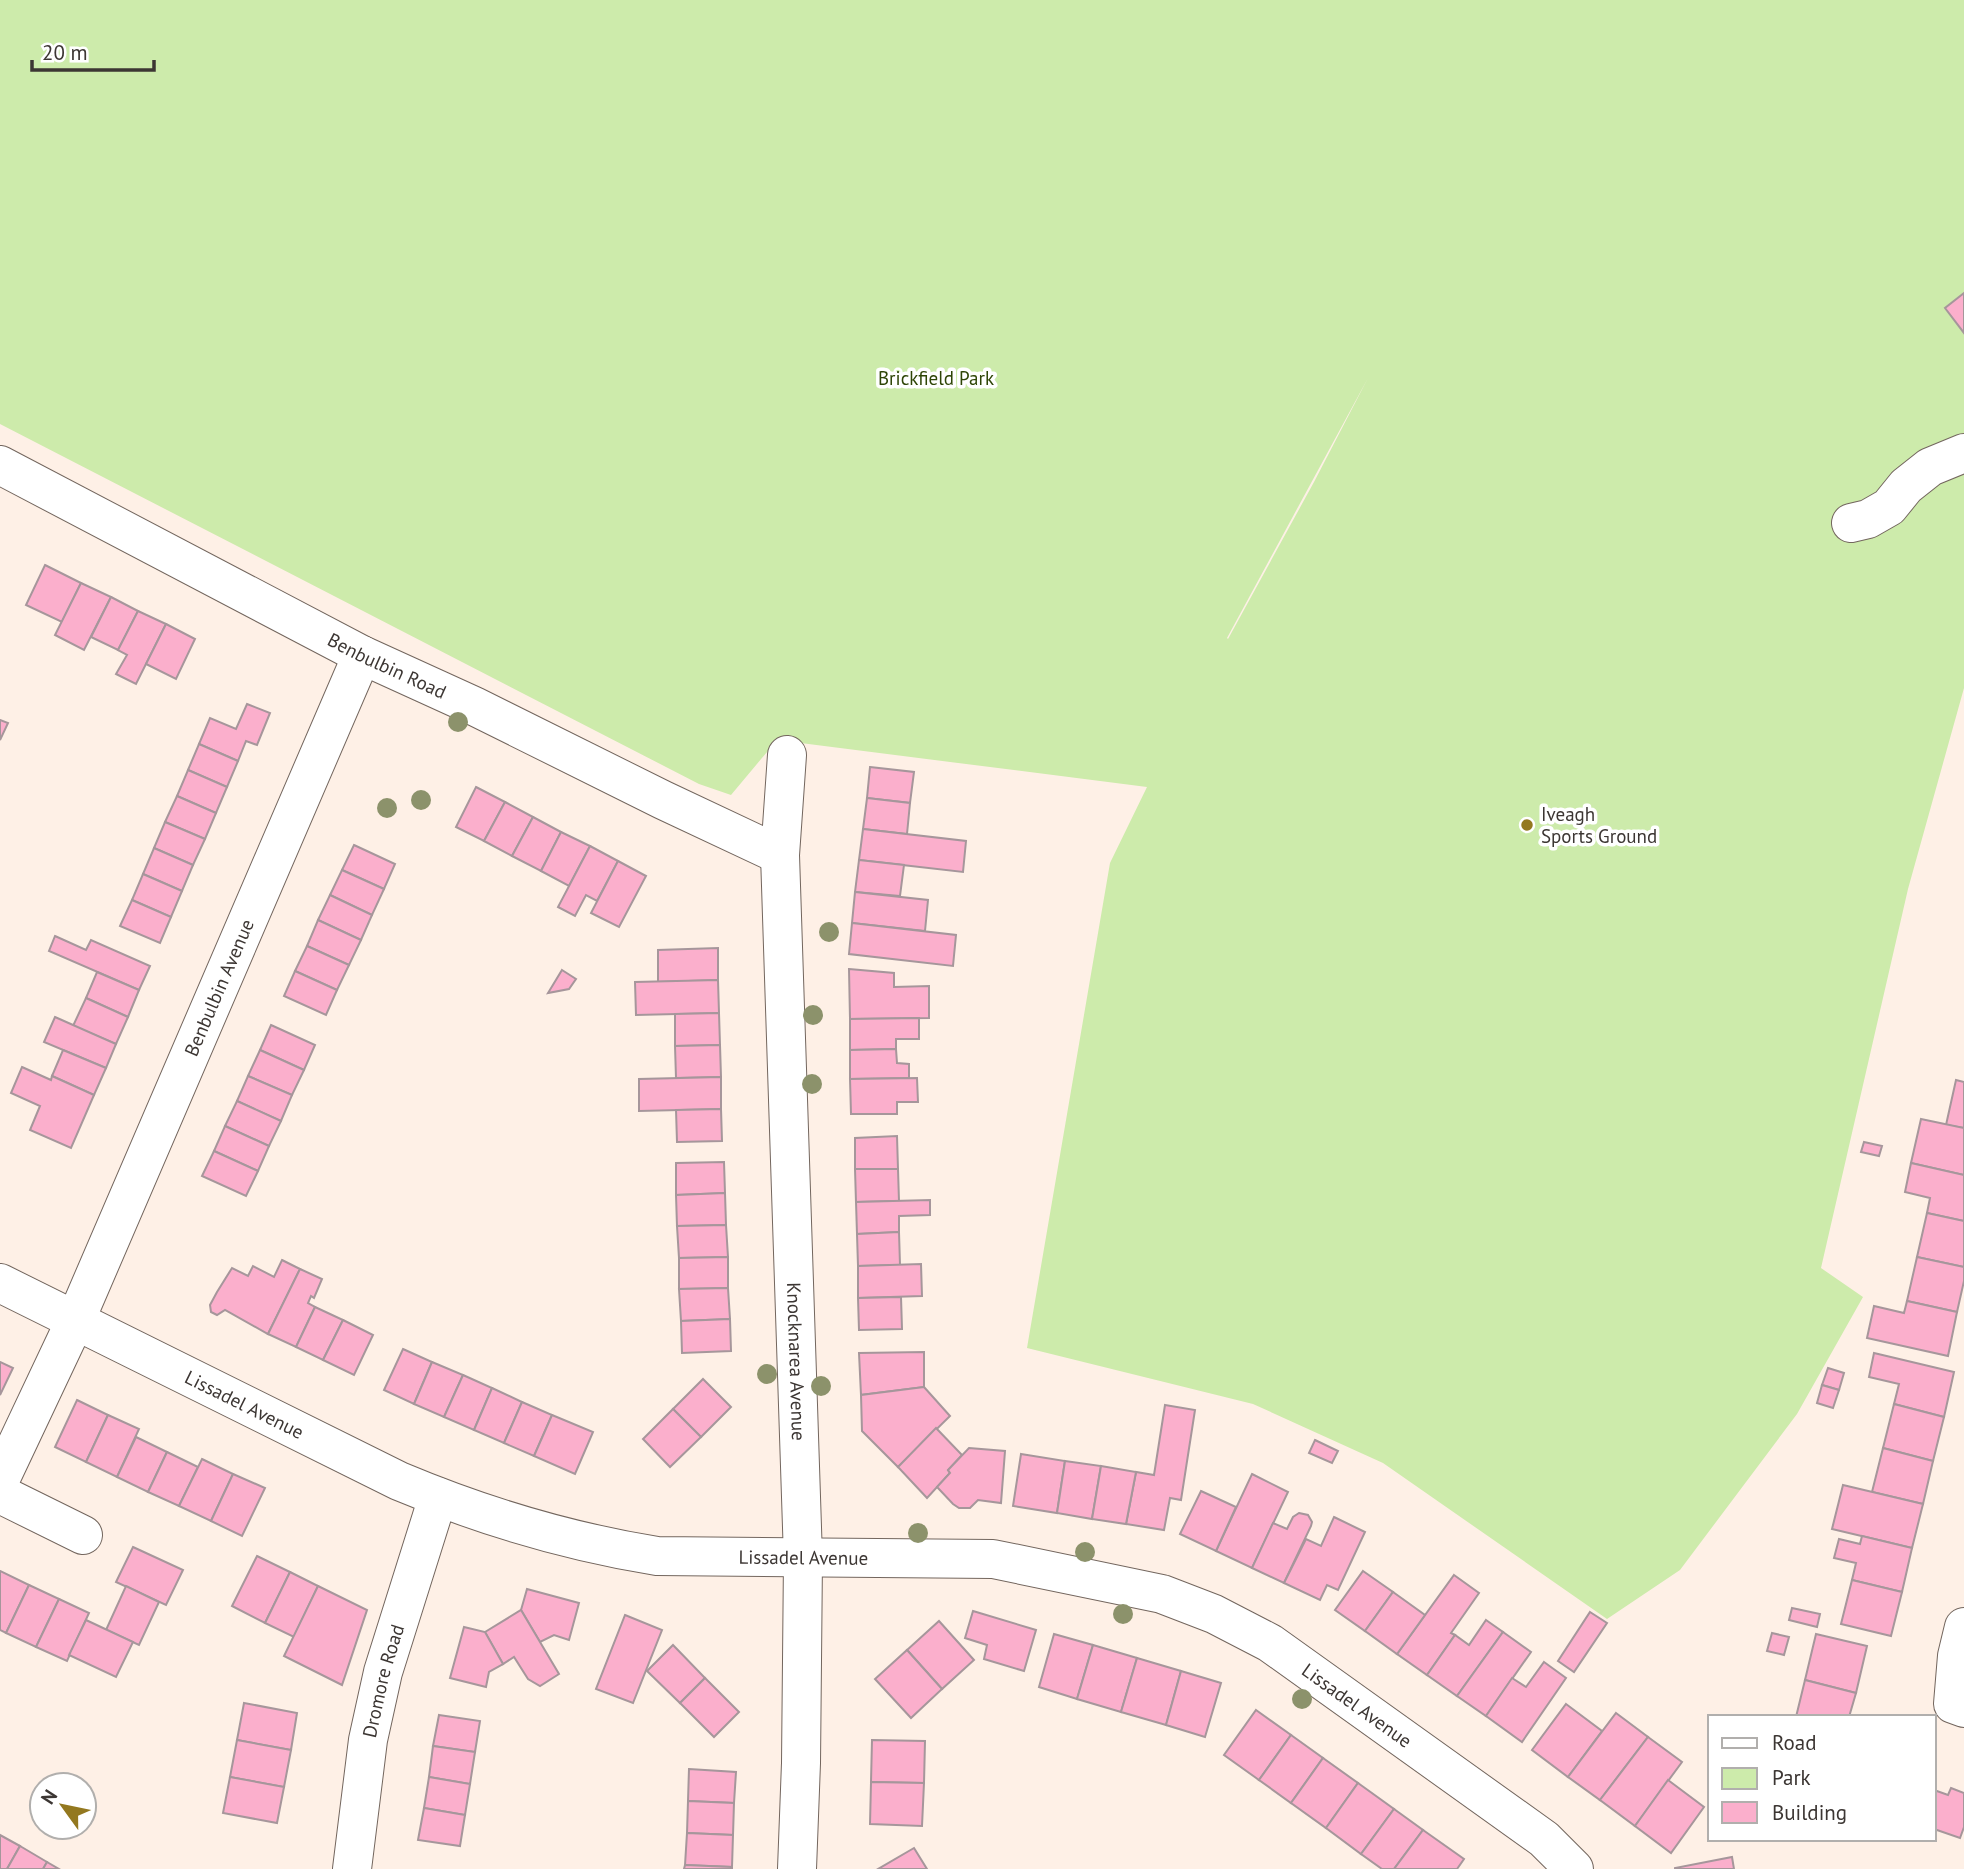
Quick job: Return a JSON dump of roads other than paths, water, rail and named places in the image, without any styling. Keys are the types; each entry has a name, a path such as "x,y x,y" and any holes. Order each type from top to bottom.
{"street":[{"path":"1851,523 1868,519 1889,507 1906,486 1930,467 1964,453"},
{"name":"Benbulbin Road","path":"0,465 362,655 474,706 780,855"},
{"name":"Benbulbin Avenue","path":"0,1480 76,1319 362,655"},
{"name":"Knocknarea Avenue","path":"787,755 780,855 803,1558 797,1869"},
{"name":"Lissadel Avenue","path":"0,1283 399,1481 500,1518 616,1549 657,1556 993,1559 1162,1594 1214,1614 1270,1643 1544,1839 1574,1869"},
{"path":"0,1494 83,1535"},
{"name":"Dromore Road","path":"352,1869 368,1740 383,1672 438,1497"},
{"path":"1964,1627 1957,1656 1953,1704 1964,1708"}],"place":[{"name":"Iveagh Sports Ground","path":"1527,825"}],"park label":[{"name":"Brickfield Park","path":"936,378"}]}
